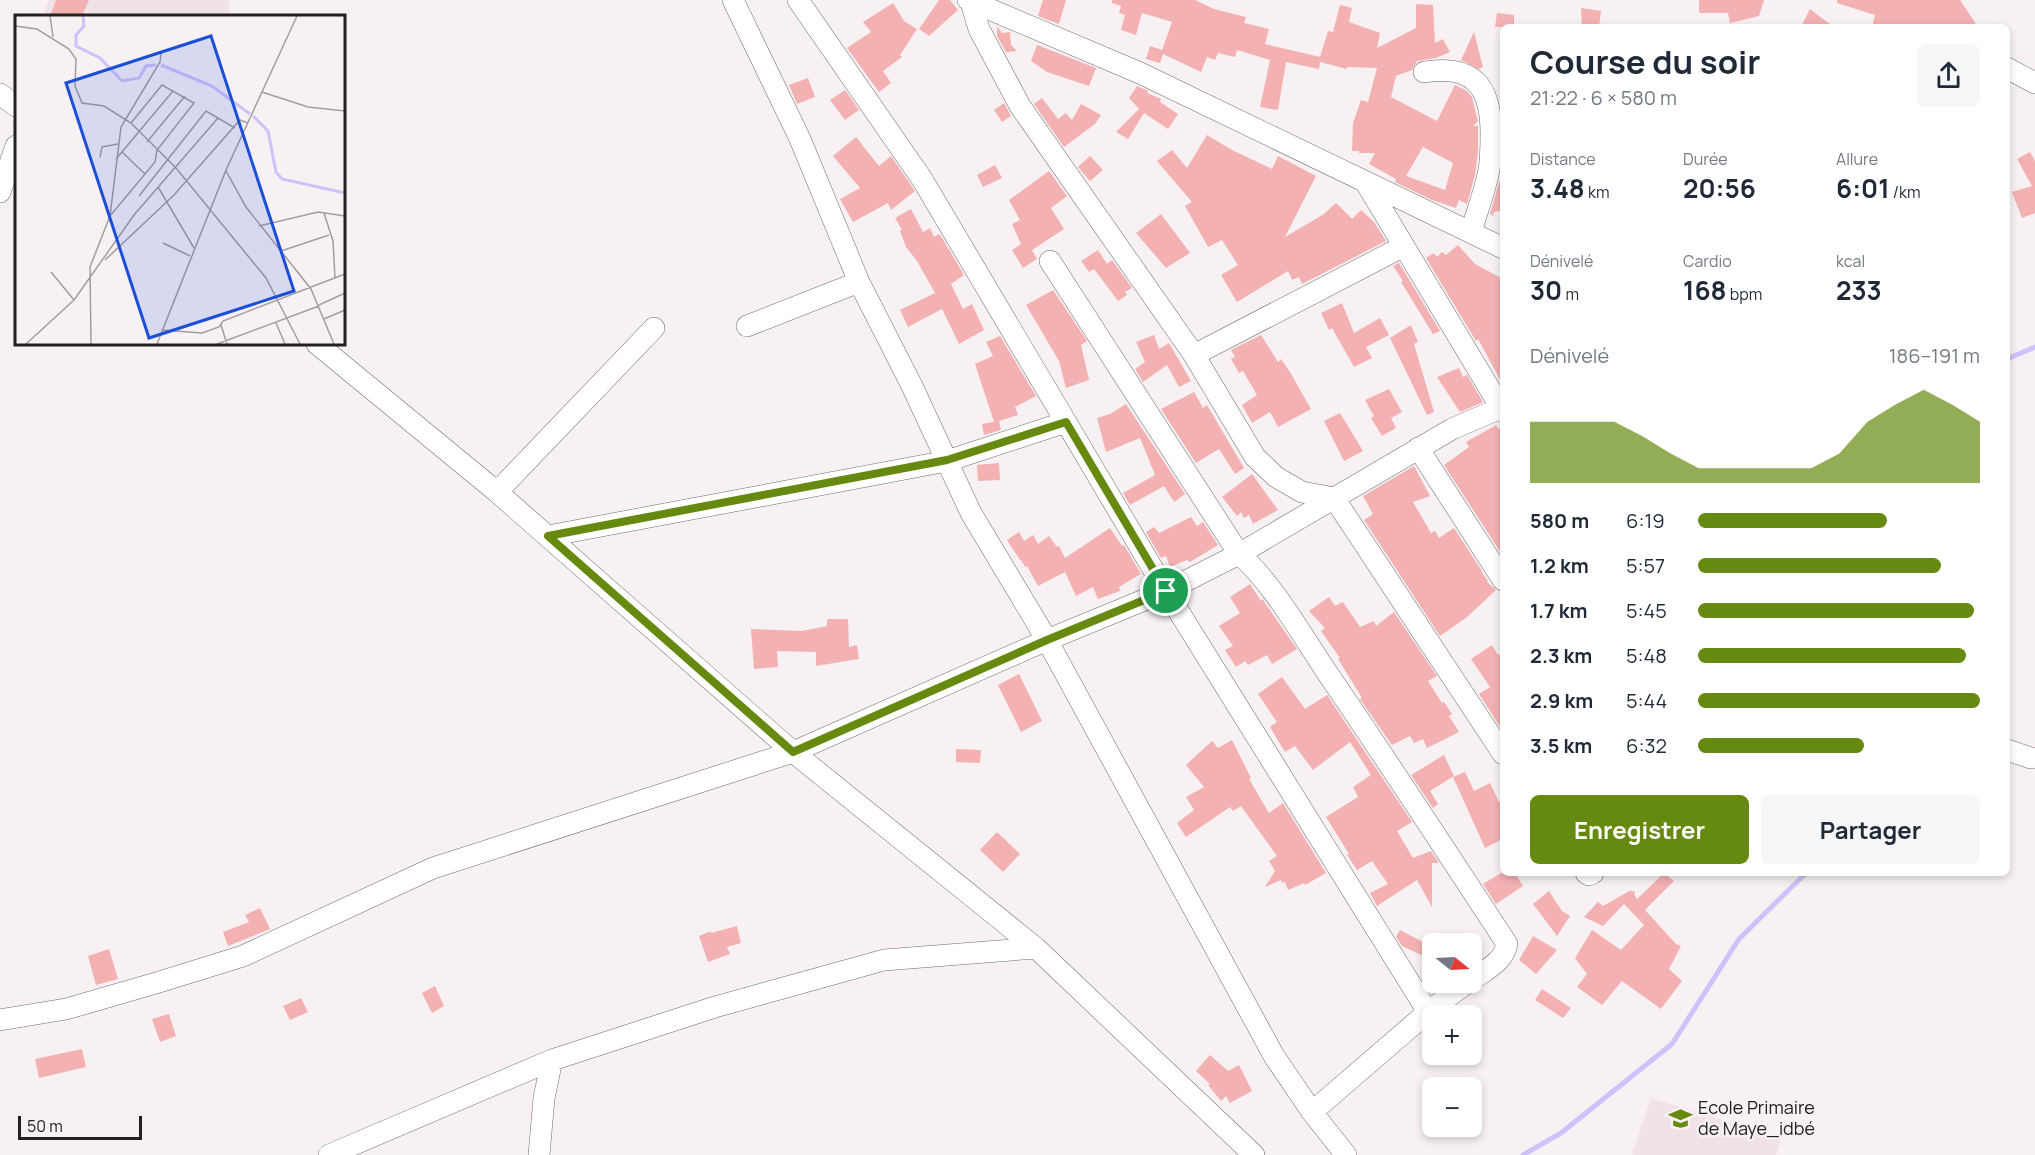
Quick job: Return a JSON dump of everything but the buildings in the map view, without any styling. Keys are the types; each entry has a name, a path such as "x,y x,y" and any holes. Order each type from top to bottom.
{"street":[{"path":"733,0 800,139 859,282 912,386 971,513 1047,640 1274,1056 1312,1112 1346,1155"},
{"path":"798,0 922,179 1166,591 1424,1005"},
{"path":"970,1 1140,73 1500,246"},
{"path":"970,1 979,29 1020,106 1194,354 1255,457 1276,477 1302,492 1334,498 1500,749"},
{"path":"1424,72 1441,69 1458,71 1472,77 1483,91 1491,113 1489,169 1471,232"},
{"path":"2010,70 2035,83"},
{"path":"0,93 15,105"},
{"path":"0,192 15,149"},
{"path":"1366,183 1500,406"},
{"path":"1194,354 1404,246"},
{"path":"1050,261 1239,554 1256,568 1507,944 1505,953 1500,959 1482,972"},
{"path":"747,326 859,282"},
{"path":"497,492 654,328"},
{"path":"318,345 497,492 793,752 1036,948 1254,1155"},
{"path":"0,1020 66,1009 243,956 432,868 793,752 1047,640 1166,591 1239,554 1452,429 1500,410"},
{"path":"548,536 947,460 1066,422"},
{"path":"1418,448 1500,575"},
{"path":"2010,751 2031,758"},
{"path":"329,1155 552,1060 715,1007 884,960 1036,948"},
{"path":"1437,1005 1454,993"},
{"path":"1312,1112 1422,1017"},
{"path":"539,1155 544,1098 552,1060"}],"shaded area":[{"path":"49,0 229,0 229,15 43,15"},
{"name":"Ecole Primaire de Maye_idbé","path":"1651,1098 1781,1138 1776,1155 1632,1155"}],"waterway":[{"path":"2010,358 2035,347"},
{"path":"1523,1155 1561,1133 1672,1044 1739,939 1803,876"}],"place":[{"name":"Ecole Primaire de Maye_idbé","path":"1680,1118"}],"route":[{"path":"1066,422 1166,591 1047,640 793,752 548,536 947,460 1066,422"}]}
